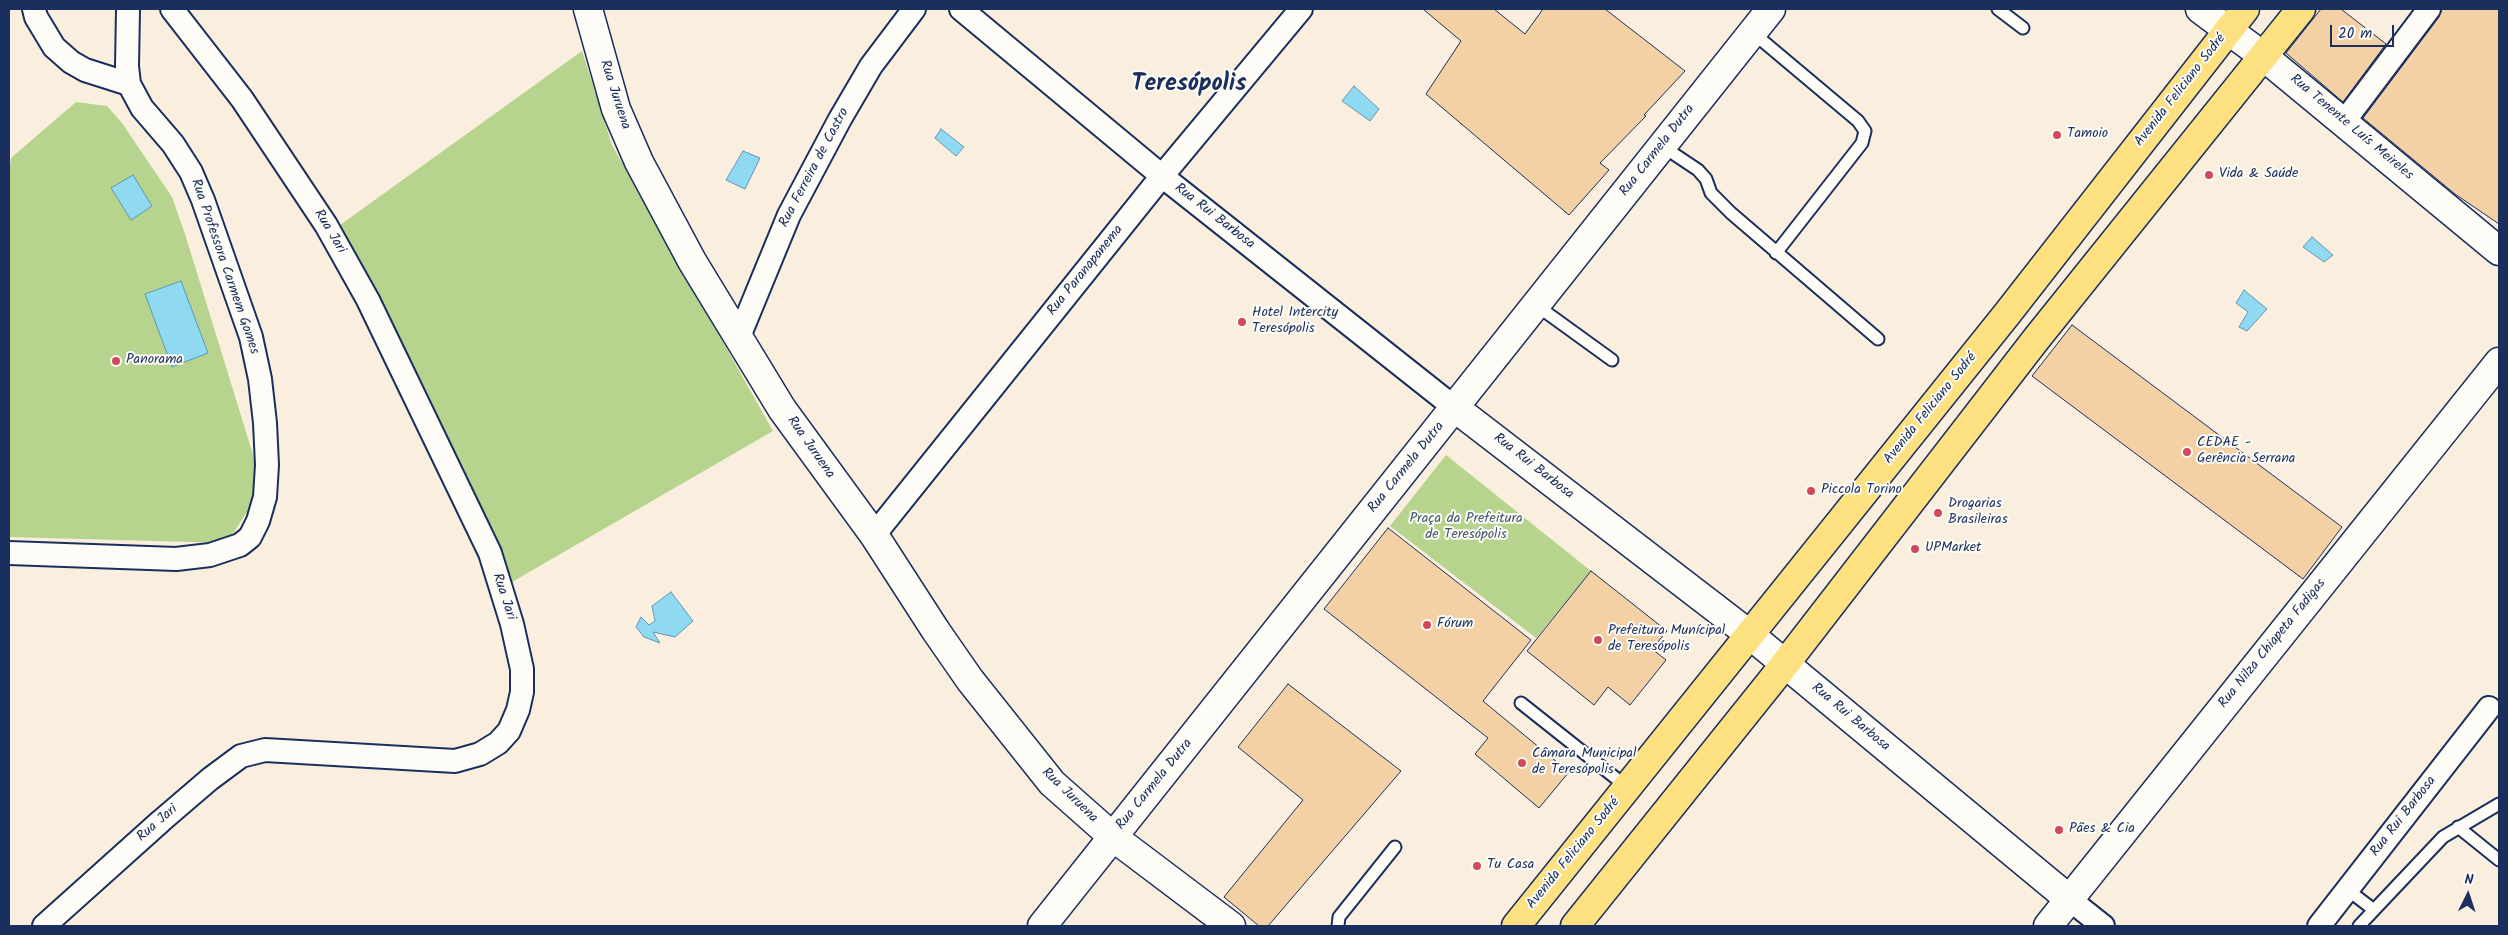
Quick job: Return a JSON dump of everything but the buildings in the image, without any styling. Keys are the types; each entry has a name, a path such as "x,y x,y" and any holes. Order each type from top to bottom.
{"main road":[{"path":"1575,926 1785,664 2037,338 2301,9"},
{"name":"Avenida Feliciano Sodré","path":"1516,926 2007,314 2237,19"},
{"path":"2007,314 2037,338"}],"street":[{"path":"34,9 36,17 54,47 71,62 85,70 129,84"},
{"name":"Rua Professora Carmem Gomes","path":"9,553 176,558 210,555 240,544 250,537 265,498 267,465 265,423 260,379 251,337 203,200 191,172 172,144 142,108 129,84 127,66 128,9"},
{"name":"Rua Jari","path":"44,926 161,821 210,779 241,756 265,750 455,762 480,754 498,744 509,731 518,710 522,692 522,669 512,624 490,553 368,300 326,225 242,99 172,9"},
{"name":"Rua Juruena","path":"588,9 616,108 639,162 692,260 782,409 874,535 936,631 1018,742 1052,783 1114,838 1232,926"},
{"name":"Rua Ferreira de Castro","path":"738,339 789,215 840,119 871,66 914,9"},
{"name":"Rua Rui Barbosa","path":"961,9 1162,176 1456,408 1749,634 2103,926"},
{"name":"Rua Paranapanema","path":"874,535 1162,176 1301,9"},
{"name":"Rua Carmela Dutra","path":"1042,926 1456,408 1770,9"},
{"name":"Rua Tenente Luís Meireles","path":"2200,9 2237,19 2263,56 2499,251"},
{"path":"2343,123 2429,9"},
{"name":"Rua Nilza Chiapeta Fadigas","path":"2048,926 2499,362"},
{"name":"Rua Rui Barbosa","path":"2319,926 2490,708"}],"lane":[{"path":"1998,9 2023,28"},
{"path":"1752,32 1858,121 1865,131 1862,143 1776,253"},
{"path":"1662,146 1698,170 1706,179 1711,193 1776,253 1878,339"},
{"path":"1536,305 1612,360"},
{"path":"1521,703 1627,788"},
{"path":"2359,926 2443,837 2499,804"},
{"path":"2458,828 2499,860"},
{"path":"1338,926 1339,917 1395,847"},
{"path":"2348,890 2374,910"}],"green space":[{"path":"582,51 612,145 773,431 512,582 340,225"},
{"name":"Panorama","path":"76,102 107,106 122,123 172,197 185,234 263,487 227,543 9,537 9,174 11,158"},
{"name":"Praça da Prefeitura de Teresópolis","path":"1446,455 1591,571 1536,638 1390,526"}],"water":[{"path":"1354,86 1379,109 1370,121 1342,101"},
{"path":"941,129 964,147 956,156 935,138"},
{"path":"743,151 760,158 745,189 726,180"},
{"path":"133,175 152,206 131,220 111,188"},
{"path":"2312,237 2333,255 2324,262 2303,247"},
{"path":"181,281 208,353 172,367 145,294"},
{"path":"2244,290 2267,309 2247,331 2239,327 2248,312 2236,303"},
{"path":"671,592 693,621 675,637 653,632 660,643 644,637 636,627 641,617 649,625 655,621 652,606"}],"place":[{"name":"Tamoio","path":"2057,135"},
{"name":"Vida & Saúde","path":"2209,175"},
{"name":"Hotel Intercity Teresópolis","path":"1242,322"},
{"name":"Panorama","path":"116,361"},
{"name":"CEDAE - Gerência Serrana","path":"2187,452"},
{"name":"Piccola Torino","path":"1811,491"},
{"name":"Drogarias Brasileiras","path":"1938,513"},
{"name":"UPMarket","path":"1915,549"},
{"name":"Fórum","path":"1427,625"},
{"name":"Prefeitura Munícipal de Teresópolis","path":"1598,640"},
{"name":"Câmara Municipal de Teresópolis","path":"1522,763"},
{"name":"Pães & Cia","path":"2059,830"},
{"name":"Tu Casa","path":"1477,866"}],"district":[{"name":"Teresópolis","path":"1189,86"}]}
